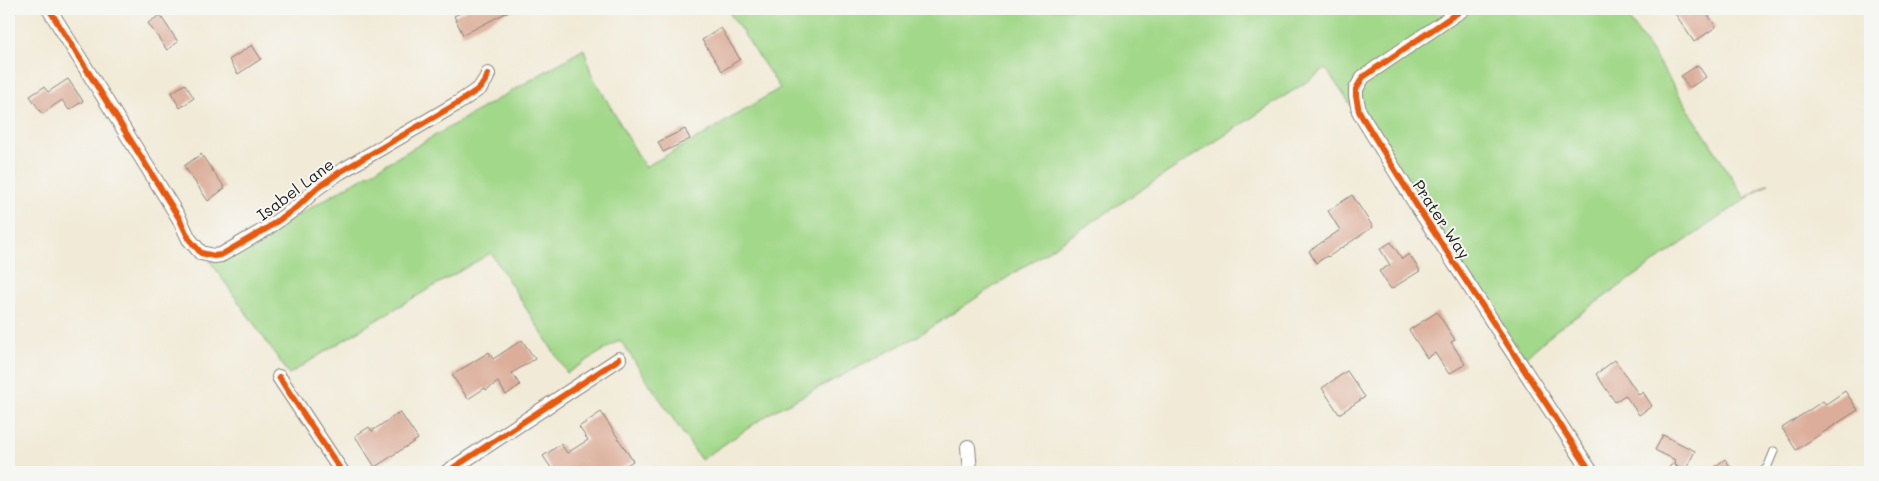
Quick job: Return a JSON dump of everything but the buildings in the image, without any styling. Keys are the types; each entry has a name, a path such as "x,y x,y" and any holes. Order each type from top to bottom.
{"street":[{"name":"Isabel Lane","path":"50,9 179,218 189,239 195,247 207,255 221,255 266,229 296,208 317,188 340,172 458,103 480,88 488,74"},
{"name":"Prater Way","path":"1463,9 1363,76 1356,89 1356,103 1364,120 1417,206 1591,472"},
{"path":"447,472 619,359"},
{"path":"279,377 342,472"},
{"path":"968,447 970,472"}],"lane":[{"path":"1761,472 1767,468 1774,451"}],"green space":[{"path":"727,9 1622,9 1652,52 1745,198 1769,183 1555,331 1525,358 1326,69 918,336 772,412 701,460 620,340 567,373 491,253 391,311 289,374 210,261 250,243 584,49 591,73 645,167 705,134 780,88"}],"cycle path":[{"path":"49,9 179,218 189,239 201,253 214,256 221,255 266,229 296,208 317,188 340,172 458,103 480,88 488,74"},
{"path":"1463,9 1363,77 1356,89 1359,111 1417,206 1591,472"},
{"path":"447,472 619,359"},
{"path":"279,377 342,472"}]}
